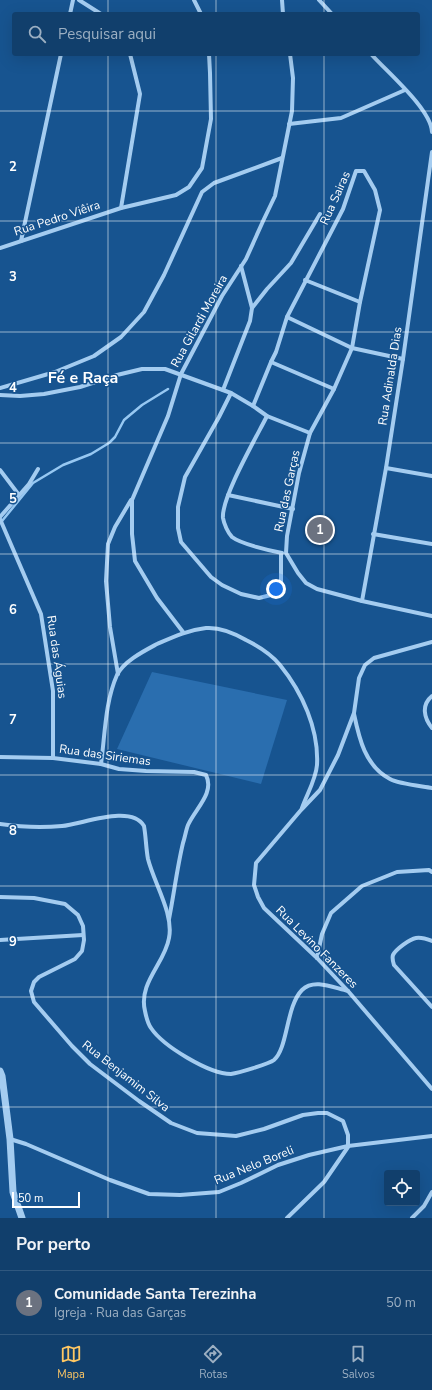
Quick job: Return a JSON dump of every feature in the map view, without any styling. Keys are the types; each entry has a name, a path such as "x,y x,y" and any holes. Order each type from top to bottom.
{"street":[{"path":"70,12 73,0"},
{"path":"79,0 98,12"},
{"path":"194,0 200,12"},
{"path":"282,0 283,12"},
{"path":"319,0 330,12"},
{"path":"21,241 61,56"},
{"path":"121,208 140,94 130,56"},
{"name":"Rua Pedro Viêira","path":"0,248 121,208 176,195 189,187 202,168 210,119 209,56"},
{"name":"Rua Gilardi Moreira","path":"183,632 157,598 135,561 132,534 132,500 168,416 181,374 222,296 242,266 276,196 292,111 294,78 290,56"},
{"path":"372,56 418,103 432,124 432,132"},
{"path":"289,124 341,118 405,90"},
{"name":"Rua Adinalda Dias","path":"362,601 386,468 403,359 432,152"},
{"path":"0,388 62,369 94,356 121,337 144,312 164,275 202,192 214,184 282,158"},
{"name":"Rua Sairas","path":"253,406 276,352 287,317 342,209 356,171 364,171 375,190 380,210 360,302 352,348"},
{"path":"252,308 291,263 320,214"},
{"path":"223,390 250,321 252,308 242,266"},
{"path":"305,280 360,302"},
{"path":"287,317 352,348 403,359"},
{"name":"Rua das Garças","path":"286,553 287,536 299,473 310,433 334,389 352,348"},
{"path":"271,362 334,389"},
{"path":"0,395 20,396 44,394 80,387 117,375 142,369 166,369 231,393 267,416 310,433"},
{"path":"231,393 185,477 178,507 178,528 181,542 211,577 222,585 241,594 259,598 276,594 280,588 281,553"},
{"path":"267,416 228,495 223,516 226,526 232,536 241,542 286,553 306,583 317,589 362,601 432,616"},
{"path":"386,468 432,476"},
{"path":"0,518 29,484 38,469"},
{"path":"0,470 19,494"},
{"path":"228,495 293,509"},
{"path":"118,674 110,627 106,581 108,544 115,527 132,500"},
{"name":"Rua das Águias","path":"0,518 41,614 53,691 53,758"},
{"path":"373,534 432,544"},
{"path":"101,764 110,700 118,674 128,662 150,648 183,632 207,628 231,631 260,648 279,664 299,692 309,716 316,742 317,766 301,810"},
{"path":"432,642 374,658 365,665 359,678 354,713 364,753 376,768 390,779 432,788"},
{"path":"432,696 427,700 424,710 427,722 432,728"},
{"name":"Rua Levino Fanzeres","path":"354,713 338,755 320,790 256,863 254,885 264,908 317,958 348,991 432,1089"},
{"name":"Rua das Siriemas","path":"0,757 53,758 101,764 119,769 194,772 206,775 209,786 207,794 188,825 179,860 169,920"},
{"path":"0,824 13,826 62,826 114,815 133,818 142,822 144,826 148,858 169,920 170,937 165,952 152,973 145,994 144,1010 151,1027 163,1041 208,1069 231,1074 254,1068 274,1060 281,1050 294,1003 302,990 312,984 324,984 348,991"},
{"path":"317,958 322,934 332,913 362,886 397,872 429,870 432,872"},
{"name":"Rua Benjamim Silva","path":"0,897 34,898 65,904 78,915 83,926 84,940 82,951 75,959 39,977 34,982 32,991 34,1002 72,1046 90,1064 139,1102 171,1123 197,1133 236,1136 264,1129 303,1115 327,1113 343,1121 348,1135 348,1146"},
{"path":"0,940 84,935"},
{"path":"432,941 422,938 414,938 408,941 393,954 392,959 398,970 432,1007"},
{"path":"0,1071 2,1076 10,1140 13,1192 22,1218"},
{"name":"Rua Nelo Boreli","path":"10,1140 26,1144 110,1180 149,1194 180,1195 219,1192 278,1165 309,1155 348,1146 432,1136"},
{"path":"287,1218 324,1182 348,1146"},
{"path":"412,1218 424,1206 432,1192"}],"shaded area":[{"path":"152,672 287,700 261,784 117,749"}],"waterway":[{"path":"2,521 33,483 63,465 91,454 109,443 115,437 124,420 142,405 168,389"}],"place":[{"name":"Comunidade Santa Terezinha","path":"320,530"}],"district":[{"name":"Fé e Raça","path":"83,378"}]}
